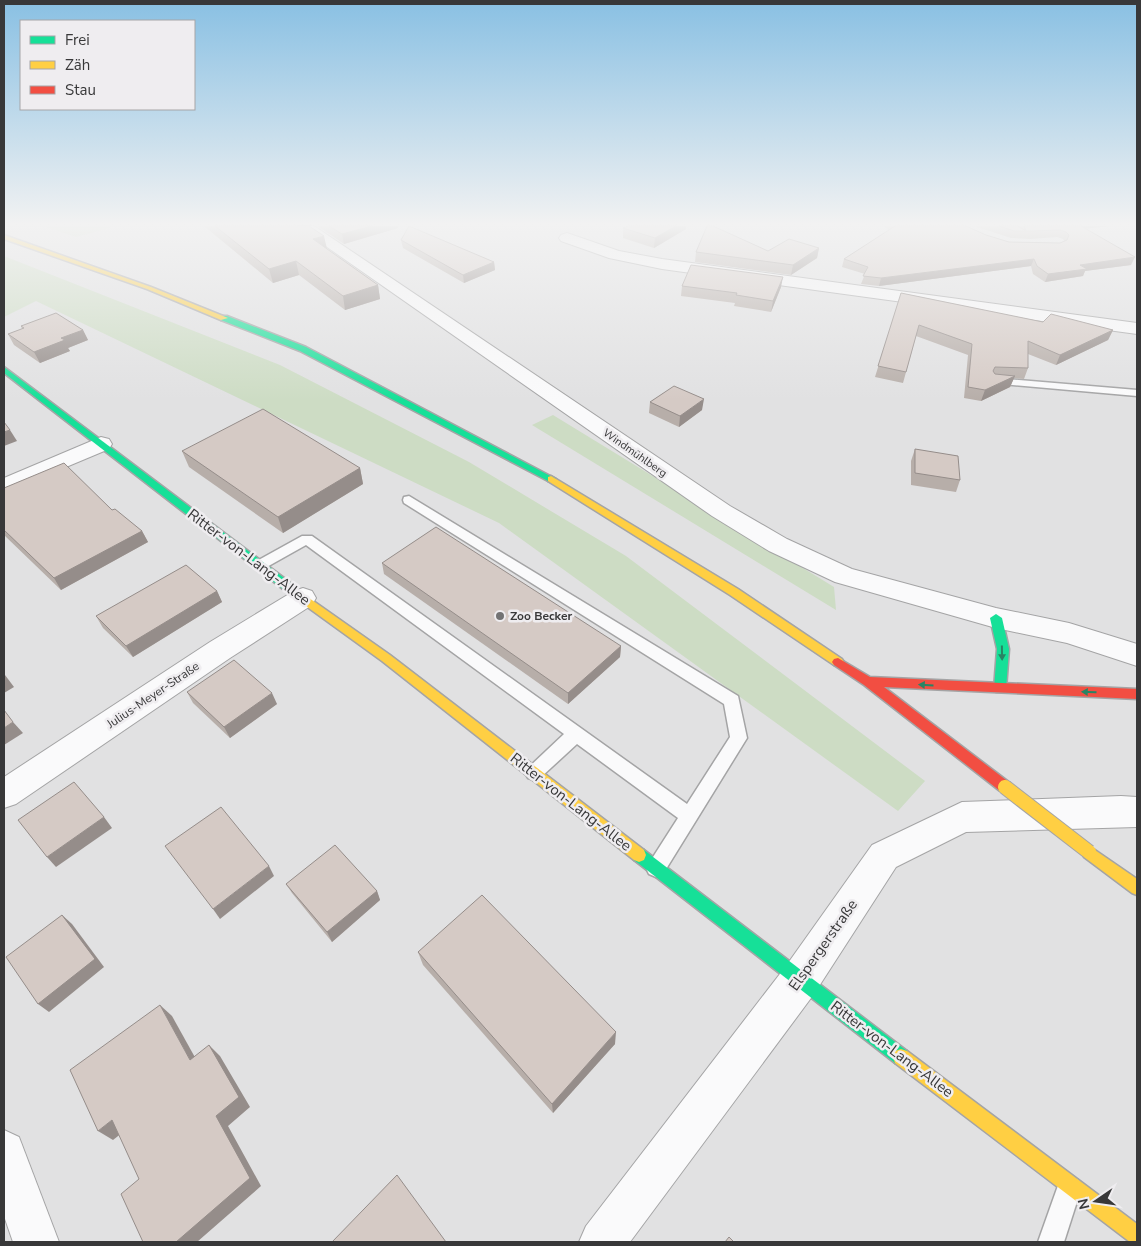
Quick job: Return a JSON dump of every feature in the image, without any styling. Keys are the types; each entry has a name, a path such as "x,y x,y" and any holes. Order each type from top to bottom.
{"main road":[{"path":"138,284 303,349 541,473 734,592 868,682 1137,888"},
{"name":"Ritter-von-Lang-Allee","path":"4,369 303,598 386,658 800,980 1137,1236"},
{"path":"996,618 1003,649 1000,689"},
{"path":"868,682 1137,694"}],"street":[{"name":"Windmühlberg","path":"390,284 721,512 778,545 844,576 996,618 1069,633 1137,655"},
{"path":"809,284 1137,329"},
{"path":"4,486 101,444"},
{"name":"Julius-Meyer-Straße","path":"4,794 220,650 303,598"},
{"name":"Elspergerstraße","path":"602,1242 800,980 884,856 962,817 1137,812"},
{"path":"4,1152 36,1242"}],"lane":[{"path":"995,381 1137,393"},
{"path":"409,500 732,701 739,738 656,868"},
{"path":"260,565 307,539 690,816"},
{"path":"534,773 576,734"},
{"path":"1051,1242 1070,1185"}],"green space":[{"path":"4,284 75,284 280,365 469,462 626,556 925,781 898,811 499,523 36,301 4,317"},
{"path":"553,415 834,587 836,610 532,425"}],"building":[{"path":"327,284 378,285 343,296"},
{"path":"683,284 780,284 773,301 736,295 737,293 682,286"},
{"path":"901,293 1043,322 1051,314 1113,330 1060,355 1028,341 1028,368 995,367 993,371 995,374 1015,376 985,390 968,387 972,344 919,325 906,372 878,366"},
{"path":"56,313 83,330 61,338 65,340 34,352 8,334 24,328 21,326"},
{"path":"674,386 704,399 680,416 650,402"},
{"path":"263,409 360,468 278,517 182,451"},
{"path":"4,422 10,430 4,432"},
{"path":"915,449 958,456 960,480 915,473"},
{"path":"64,463 112,510 115,509 142,531 54,578 4,530 4,488"},
{"name":"Zoo Becker","path":"436,527 621,646 568,693 382,563"},
{"path":"186,565 217,591 126,646 96,616"},
{"path":"234,660 272,693 224,727 187,692"},
{"path":"4,710 13,722 4,728"},
{"path":"74,782 104,817 47,857 18,820"},
{"path":"221,807 269,866 213,909 165,846"},
{"path":"335,845 377,891 327,932 286,884"},
{"path":"482,895 616,1032 552,1104 418,952"},
{"path":"62,915 95,959 38,1004 6,957"},
{"path":"160,1005 190,1060 209,1045 239,1097 216,1116 250,1178 176,1242 143,1242 121,1194 139,1179 112,1120 98,1131 70,1070"},
{"path":"397,1175 446,1242 332,1242"},
{"path":"729,1237 734,1242 725,1242"}],"traffic: fast":[{"path":"224,318 303,349 551,479"},
{"path":"4,369 292,590"},
{"path":"996,618 1003,649 1000,689"},
{"path":"639,855 901,1057"}],"traffic: slow":[{"path":"138,284 224,318"},
{"path":"551,479 734,592 838,662"},
{"path":"292,590 386,658 639,855"},
{"path":"1005,787 1089,852"},
{"path":"1089,852 1137,888"},
{"path":"901,1057 1137,1236"}],"traffic: jam":[{"path":"838,662 868,682 1005,787"},
{"path":"868,682 1137,694"}],"place":[{"name":"Zoo Becker","path":"500,616"}]}
